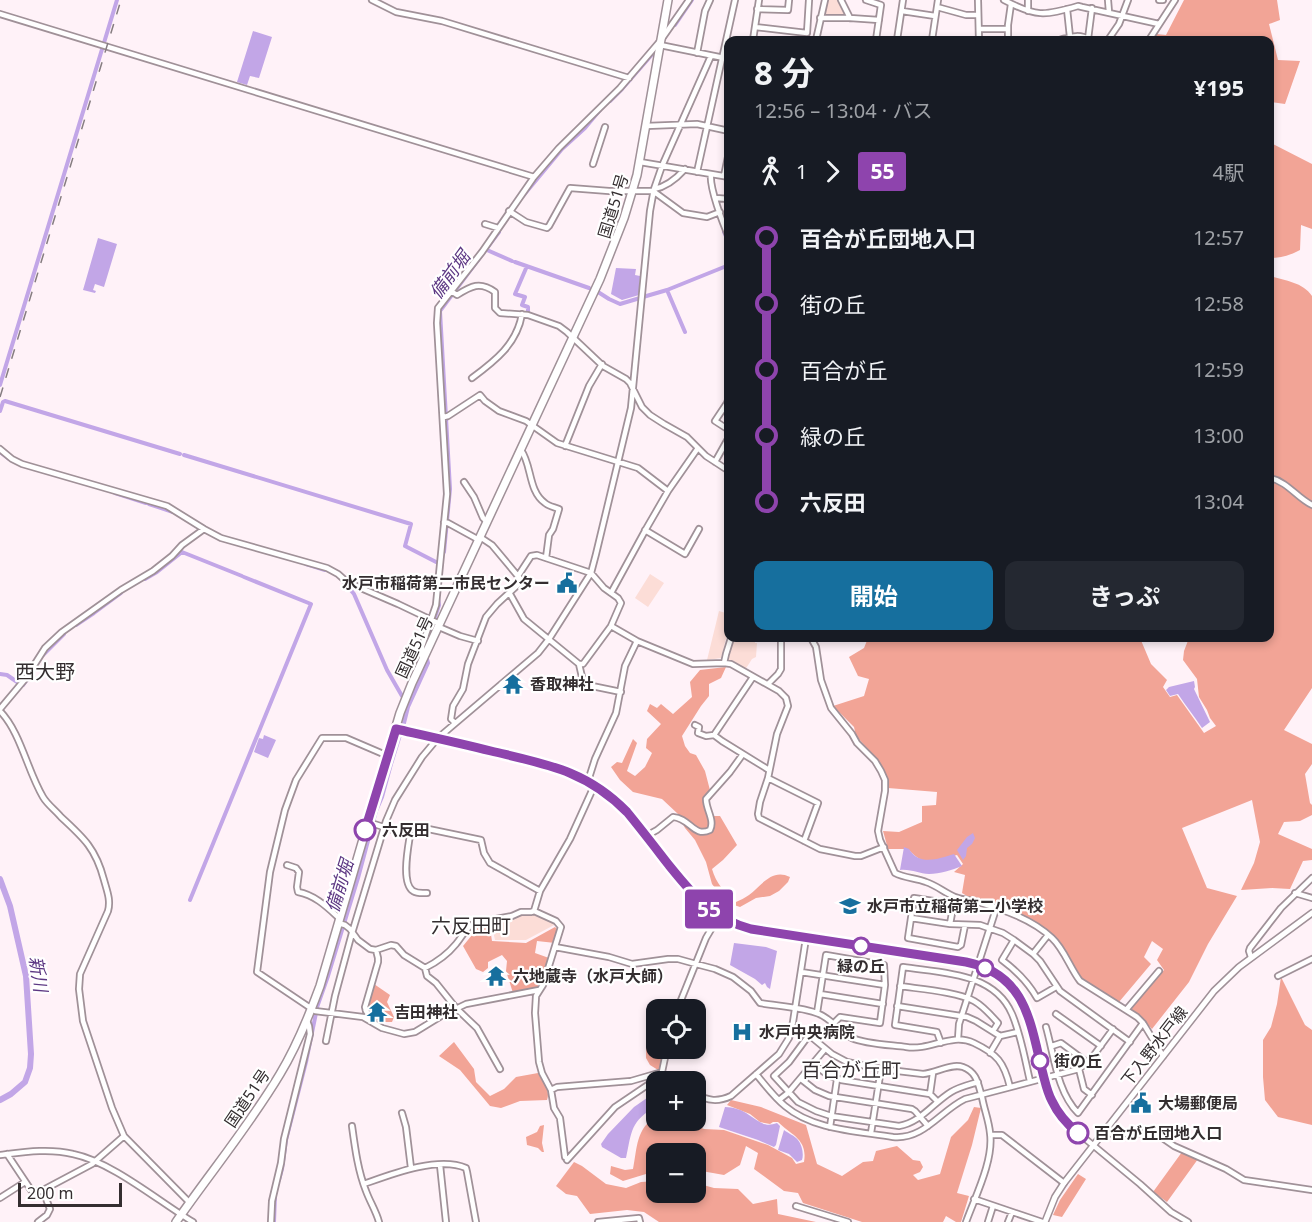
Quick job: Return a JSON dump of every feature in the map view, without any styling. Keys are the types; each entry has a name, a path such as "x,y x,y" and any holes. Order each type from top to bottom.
{"highway":[{"name":"国道51号","path":"176,1222 281,1073 307,1022 341,923 396,729 412,683 422,664 435,623 479,539 617,240 640,162 668,0"}],"main road":[{"name":"下入野水戸線","path":"1044,1222 1052,1202 1064,1183 1214,991 1251,957 1311,915"}],"street":[{"path":"372,0 396,12 442,21 629,78"},
{"path":"435,623 447,494 438,308 453,293 534,177 660,43 689,0"},
{"path":"697,53 705,11 710,0"},
{"path":"727,36 735,0"},
{"path":"754,36 759,0"},
{"path":"757,9 788,10 789,0"},
{"path":"755,27 807,33 809,0"},
{"path":"817,36 825,0"},
{"path":"841,0 849,18"},
{"path":"866,0 881,4 877,36"},
{"path":"898,36 903,0"},
{"path":"932,36 938,0"},
{"path":"978,0 979,36"},
{"path":"1004,0 1040,14 1078,6 1159,24"},
{"path":"1028,0 1028,11"},
{"path":"1108,0 1108,12"},
{"path":"1112,36 1124,15 1128,0"},
{"path":"1152,36 1175,0"},
{"path":"1008,36 1011,4"},
{"path":"937,7 966,15 978,15"},
{"path":"1089,36 1092,8"},
{"path":"1067,9 1070,36"},
{"path":"902,11 935,16"},
{"path":"0,14 534,177"},
{"path":"820,18 879,20"},
{"path":"978,29 1008,29"},
{"path":"796,32 796,36"},
{"path":"660,43 722,58"},
{"path":"697,171 724,49"},
{"path":"326,1041 331,1012 352,933 390,812 402,788 422,757 438,738 528,662 549,639 591,573 631,408 653,190 711,56"},
{"path":"646,126 697,124 724,130"},
{"path":"593,164 606,127"},
{"path":"640,162 724,176"},
{"path":"510,213 526,222 547,228 570,188 609,191 653,190 663,187 685,169"},
{"path":"711,174 710,179 724,219"},
{"path":"653,190 682,213 706,217 720,212"},
{"path":"716,198 724,198"},
{"path":"485,224 498,228"},
{"path":"453,293 457,295 469,287 484,286 495,292 495,308 500,313 522,314 559,326 602,364 626,379 633,387 642,407 650,415 687,437 724,468"},
{"path":"472,378 492,363 511,343 520,326 522,314"},
{"path":"565,446 589,386 602,364"},
{"path":"445,417 480,395 499,411 533,424 549,439 638,468 668,491"},
{"path":"724,408 715,421 724,427"},
{"path":"715,462 724,446"},
{"path":"611,593 668,491 698,448"},
{"path":"0,449 22,464 167,506 221,538 327,568 347,582 398,604 460,636 478,641"},
{"path":"521,450 525,455 532,482 539,497 545,504 559,509 553,530 549,535 546,558"},
{"path":"1274,479 1283,482 1312,505"},
{"path":"464,482 487,522"},
{"path":"446,523 492,545 522,581 497,604 486,618 468,664 463,689 451,713 451,718 455,723"},
{"path":"190,1203 124,1136 112,1108 83,1021 79,989 80,974 110,904 102,869 87,841 44,799 10,723 0,710 26,678 45,648 62,632 121,590 153,571 204,529"},
{"path":"645,530 685,554 699,529"},
{"path":"518,576 531,556 537,555 591,573 598,582 618,598 621,603 611,626 583,664 579,664"},
{"path":"510,594 524,619 579,664 582,677 592,686 621,692"},
{"path":"611,626 637,641 693,664 731,664 784,694 788,706 777,734 758,816 761,820 820,849 861,856 884,848"},
{"path":"588,781 616,712 625,666 637,641"},
{"path":"724,663 730,642"},
{"path":"768,684 781,669 781,642"},
{"path":"814,642 821,680 831,708 857,743 875,761 885,780 878,831 895,873 926,881 955,897 1026,919 1048,934 1057,944 1080,981 1137,1017 1163,1056"},
{"path":"714,735 753,677"},
{"path":"695,725 699,727 698,732 706,736 714,735 769,770"},
{"path":"396,729 546,764 573,773 595,784 616,801 695,897 718,916 734,924 751,929 978,965 992,971 1003,978 1020,997 1029,1018 1051,1100 1058,1112 1071,1127 1171,1212 1188,1222"},
{"path":"388,756 346,738 322,738 296,780 285,810 267,889 257,972 315,1011 363,1017 374,1024 404,1034 411,1033 456,1008 478,1001 539,990"},
{"path":"646,836 673,817 685,820 701,832 710,830 712,823 706,800 743,754"},
{"path":"768,778 818,803 804,841"},
{"path":"534,911 540,891 570,839 595,784"},
{"path":"371,823 402,833 409,832"},
{"path":"428,893 417,893 412,890 407,878 409,832 414,826 481,840 484,854 490,863 540,891"},
{"path":"287,865 296,868 299,872 298,892 324,905 364,945 376,950 393,946 425,968 428,976 477,1028 500,1069"},
{"path":"1251,957 1250,948 1281,908 1312,878"},
{"path":"1295,893 1312,898"},
{"path":"950,924 955,897"},
{"path":"953,904 914,898 908,938 958,947 961,945 965,925"},
{"path":"958,1039 959,1024 996,909"},
{"path":"425,968 438,961 449,951 464,936 471,924 534,911 555,921 561,927 535,1003 535,1013 539,1062 545,1082 551,1090 554,1108 560,1118 566,1158 615,1107 646,1086"},
{"path":"681,999 688,978 718,916"},
{"path":"911,918 950,924 980,925 1014,939 1040,961 1056,987 1068,998 1130,1042"},
{"path":"1033,954 1048,934"},
{"path":"706,1098 713,1100 726,1098 734,1093 779,1054 787,1043 791,1032 806,938"},
{"path":"1014,939 1002,960 1015,969 1037,998 1056,987"},
{"path":"555,947 609,957 632,964 678,959 715,969 733,977 751,991 760,1003 817,1013 834,1023 849,1036 859,1040 915,1048 958,1039 970,1042 999,1060 1005,1068 1010,1087"},
{"path":"374,1024 364,1007 378,962 376,950"},
{"path":"817,1013 826,955 884,964 885,985 880,1023 840,1017 834,1023"},
{"path":"1278,976 1312,959"},
{"path":"941,1043 937,1032 895,1025 903,967 974,979 991,988 1002,998 1013,1016 1030,1081"},
{"path":"1126,1010 1159,971"},
{"path":"801,972 885,985"},
{"path":"900,986 968,998 984,1008 998,1023 993,1031"},
{"path":"820,994 883,1004"},
{"path":"897,1006 962,1016 976,1021 1000,1036"},
{"path":"1056,1014 1101,1046"},
{"path":"271,1222 272,1201 310,1034 307,1022"},
{"path":"1046,1027 1065,1095 1078,1113 1143,1023"},
{"path":"756,1074 784,1106 806,1120 830,1127 903,1137 916,1134 959,1102 1079,1069 1088,1063 1113,1029"},
{"path":"990,1053 1000,1036 1018,1032"},
{"path":"966,1222 986,1167 991,1135 978,1082 974,1074 959,1066 933,1073 916,1073 848,1062 836,1057 809,1035 789,1062 774,1077 798,1102 810,1109 831,1116 903,1126 911,1123 952,1091 978,1082"},
{"path":"1052,1046 1061,1043 1088,1063"},
{"path":"779,1100 801,1079 825,1049"},
{"path":"551,1090 631,1081 662,1072 665,1059"},
{"path":"813,1064 837,1079 930,1094 938,1102"},
{"path":"871,1133 881,1069"},
{"path":"1079,1069 1084,1089 1092,1095"},
{"path":"930,1094 933,1073"},
{"path":"801,1079 824,1095 912,1109 928,1126"},
{"path":"830,1127 837,1079"},
{"path":"402,1113 411,1168"},
{"path":"352,1126 354,1146 364,1184 379,1222"},
{"path":"1103,1133 1148,1133 1161,1137 1174,1146 1226,1169 1244,1180 1312,1190"},
{"path":"278,1134 285,1139"},
{"path":"991,1135 1002,1135 1064,1183"},
{"path":"7,1154 25,1182 34,1191 43,1191 92,1164 124,1136"},
{"path":"0,1155 50,1151 74,1154 95,1161 193,1222"},
{"path":"364,1184 423,1166 454,1164 466,1168 476,1222"},
{"path":"440,1165 446,1222"},
{"path":"0,1198 25,1182"},
{"path":"38,1222 47,1215 50,1209 43,1191"},
{"path":"974,1199 1030,1220 1044,1222"},
{"path":"796,1206 848,1222"},
{"path":"988,1222 993,1206"},
{"path":"1008,1222 1012,1212"},
{"path":"47,1215 50,1222"},
{"path":"598,1222 639,1218 640,1222"}],"shaded area":[{"path":"827,0 839,0 846,16 823,15"},
{"path":"1184,0 1277,0 1280,20 1269,24 1272,36 1155,36 1156,34 1166,35"},
{"path":"253,31 272,37 259,78 250,76 247,85 237,82"},
{"path":"1274,44 1278,60 1300,61 1285,104 1274,102"},
{"path":"1274,145 1312,164 1312,229 1301,225 1300,250 1274,258"},
{"path":"98,238 117,244 104,287 95,284 93,290 96,291 95,293 83,290"},
{"path":"616,268 636,269 635,275 640,276 639,295 622,300 611,294"},
{"path":"1274,277 1299,285 1312,296 1312,688 1284,730 1312,744 1312,764 1305,774 1312,815 1300,821 1284,822 1278,834 1312,849 1312,860 1303,861 1290,889 1241,890 1254,863 1260,842 1252,800 1182,828 1207,888 1237,896 1208,944 1189,982 1152,1029 1131,1009 1164,970 1157,960 1163,949 1152,941 1144,957 1151,964 1119,1002 1081,978 1059,942 1045,929 1032,921 962,893 965,875 954,872 963,864 957,855 926,862 908,849 888,849 883,831 899,832 922,822 922,806 936,805 937,792 888,788 879,761 856,736 854,727 833,706 864,696 869,679 858,676 849,657 864,648 866,642 1142,642 1151,664 1167,680 1163,687 1170,697 1177,695 1204,733 1216,726 1199,697 1197,679 1183,660 1187,642 1274,642"},
{"path":"650,574 664,583 648,607 635,598"},
{"path":"719,611 724,612 725,642 721,658 707,660"},
{"path":"732,642 757,643 756,657 745,670 727,660"},
{"path":"726,667 721,678 709,684 709,696 682,736 685,746 690,753 696,755 705,771 712,798 705,806 707,813 720,816 737,845 712,869 721,887 736,902 773,876 790,877 779,891 770,896 756,898 740,907 722,897 712,884 706,862 678,814 662,799 633,792 620,780 611,767 617,762 622,763 633,739 637,743 627,771 635,776 645,767 652,753 646,748 647,739 661,724 647,711 650,704 657,708 661,704 673,714 692,697 690,682 700,670"},
{"path":"1194,681 1194,689 1210,722 1202,728 1178,694 1170,696 1166,690 1169,687"},
{"path":"264,735 276,740 268,758 254,752 259,738 263,739"},
{"path":"973,833 975,838 967,848 963,860 957,850"},
{"path":"904,847 918,858 929,860 954,854 962,866 933,874 900,870"},
{"path":"534,912 556,924 526,940 495,940 491,922"},
{"path":"489,922 492,941 526,943 555,927 559,931 555,943 537,941 535,953 549,958 541,984 536,991 513,993 506,971 507,961 502,955 488,962 488,968 483,972 476,969 463,946 472,935 471,926"},
{"path":"734,943 766,947 777,951 770,989 765,983 762,985 730,965"},
{"path":"1281,977 1305,1025 1312,1030 1312,1125 1278,1117 1265,1100 1263,1040 1271,1027"},
{"path":"374,984 390,995 387,1002 394,1017 392,1022 375,1019 368,1011"},
{"path":"454,1042 474,1069 476,1082 490,1096 504,1089 516,1077 538,1073 547,1089 547,1100 520,1101 501,1108 490,1106 460,1070 439,1056"},
{"path":"647,1059 663,1059 661,1068 658,1070 650,1065"},
{"path":"646,1099 646,1113 637,1122 631,1134 626,1158 621,1158 602,1147 601,1144 634,1107"},
{"path":"731,1100 761,1107 806,1125 817,1164 842,1176 863,1162 873,1161 876,1151 897,1146 913,1160 920,1161 923,1167 920,1172 913,1175 918,1180 940,1174 951,1137 968,1120 974,1107 981,1108 957,1193 969,1196 961,1222 956,1222 946,1216 943,1222 862,1222 803,1203 798,1193 784,1191 754,1169 758,1153 746,1146 740,1165 724,1175 706,1172 706,1143 646,1143 646,1174 623,1181 610,1174 611,1166 625,1170 633,1169 641,1132 646,1125 646,1131 724,1130 768,1145 792,1158 796,1164 804,1162 805,1154 801,1143 778,1122 770,1124 760,1122 750,1114 727,1105"},
{"path":"725,1107 741,1110 765,1124 777,1123 780,1126 776,1145 774,1147 719,1127"},
{"path":"544,1125 542,1143 544,1152 542,1152 538,1148 527,1145 526,1137 537,1132 540,1126"},
{"path":"784,1130 795,1137 802,1147 802,1160 797,1162 789,1154 778,1150"},
{"path":"1182,1152 1198,1159 1167,1202 1153,1192"},
{"path":"574,1162 606,1184 626,1188 646,1182 646,1203 706,1203 706,1186 738,1189 753,1204 777,1199 778,1214 816,1222 659,1222 644,1212 627,1210 590,1214 577,1196 566,1194 556,1186"},
{"path":"1078,1174 1086,1179 1062,1217 1053,1215 1060,1200"}],"waterway":[{"path":"0,385 117,0"},
{"name":"備前堀","path":"675,25 692,0"},
{"name":"備前堀","path":"610,101 656,50"},
{"name":"備前堀","path":"523,196 562,149 585,128 600,110"},
{"name":"備前堀","path":"444,552 450,489 440,311 499,232"},
{"path":"487,250 512,261"},
{"path":"515,262 589,288"},
{"path":"527,266 515,294 525,297 522,305 528,307 528,312"},
{"path":"643,297 724,267"},
{"path":"667,290 685,332"},
{"path":"598,292 620,304 640,298"},
{"path":"0,411 5,401 180,454"},
{"path":"0,452 9,459"},
{"path":"184,455 411,524 405,546 438,563"},
{"path":"115,493 146,503"},
{"path":"149,504 173,512"},
{"path":"145,579 182,552 242,576"},
{"path":"306,564 325,570"},
{"path":"190,900 311,604 244,577"},
{"path":"344,582 354,594 387,670 402,696"},
{"path":"76,625 121,593"},
{"name":"備前堀","path":"424,650 439,605 438,598"},
{"path":"43,655 64,634"},
{"name":"備前堀","path":"404,723 408,707 428,663 427,659"},
{"path":"0,674 7,675 20,684"},
{"path":"23,685 31,674"},
{"name":"備前堀","path":"316,1010 400,735"},
{"name":"新川","path":"0,879 10,906 26,976 31,1054 30,1068 25,1082 0,1100"},
{"name":"備前堀","path":"279,1180 286,1140 316,1013"},
{"name":"備前堀","path":"274,1222 275,1196"}],"railway":[{"path":"0,397 121,0"}],"bus line":[{"name":"55","path":"365,830 396,729 546,764 573,773 595,784 616,801 695,897 713,912 734,924 751,929 966,962 999,975 1020,997 1026,1010 1051,1100 1058,1112 1078,1133"}],"place":[{"name":"水戸市稲荷第二市民センター","path":"567,583"},
{"name":"香取神社","path":"513,684"},
{"name":"六反田","path":"365,830"},
{"name":"水戸市立稲荷第二小学校","path":"850,906"},
{"name":"緑の丘","path":"861,946"},
{"name":"六地蔵寺（水戸大師）","path":"496,976"},
{"name":"吉田神社","path":"377,1012"},
{"name":"水戸中央病院","path":"742,1032"},
{"name":"街の丘","path":"1040,1061"},
{"name":"大場郵便局","path":"1141,1103"},
{"name":"百合が丘団地入口","path":"1078,1133"}],"district":[{"name":"西大野","path":"45,672"},
{"name":"六反田町","path":"471,926"},
{"name":"百合が丘町","path":"851,1070"}]}
